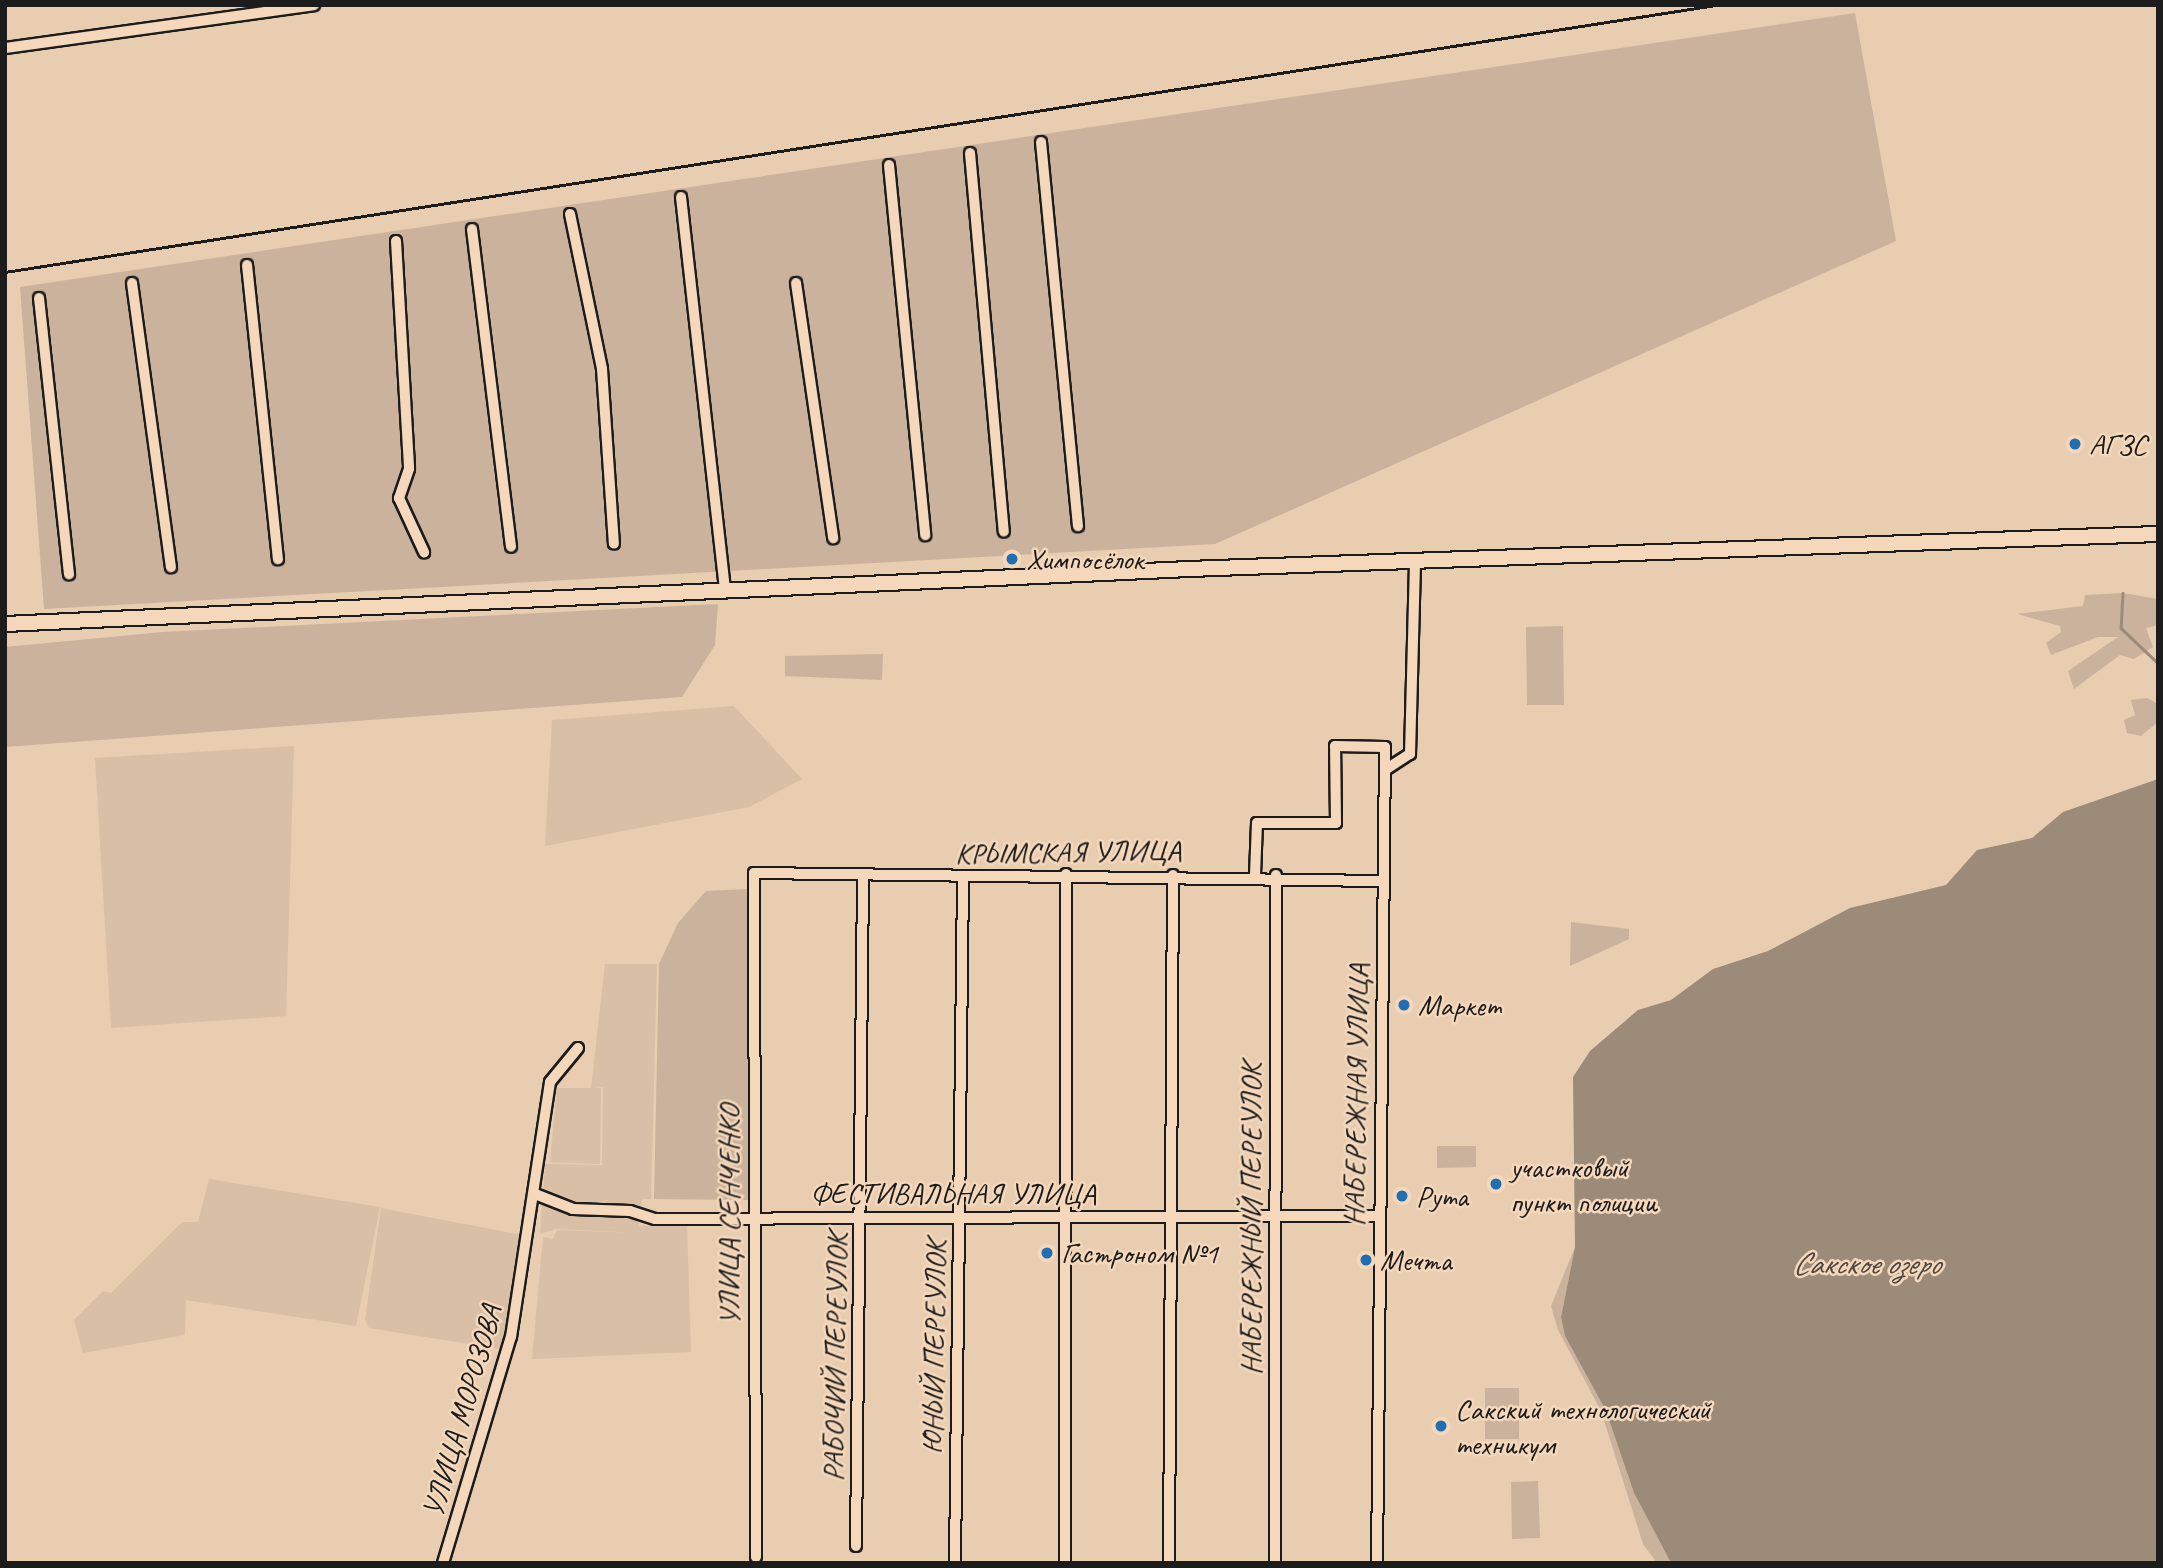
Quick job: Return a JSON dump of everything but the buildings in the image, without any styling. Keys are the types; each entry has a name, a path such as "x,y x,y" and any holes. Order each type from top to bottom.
{"main road":[{"path":"5,624 725,590 2158,534"},
{"path":"5,634 43,622"}],"street":[{"path":"5,48 314,5"},
{"path":"1041,142 1078,526"},
{"path":"970,153 1004,531"},
{"path":"889,165 925,535"},
{"path":"681,197 725,590"},
{"path":"570,214 602,369 614,544"},
{"path":"472,229 511,547"},
{"path":"396,241 409,469 399,498 424,552"},
{"path":"247,265 278,559"},
{"path":"132,283 172,567"},
{"path":"796,283 833,538"},
{"path":"39,298 69,574"},
{"path":"1385,771 1410,754 1415,562"},
{"path":"1255,875 1257,823 1336,822 1335,746 1385,747 1385,771"},
{"name":"НАБЕРЕЖНАЯ УЛИЦА","path":"1377,1563 1377,1216 1385,771"},
{"name":"КРЫМСКАЯ УЛИЦА","path":"754,873 963,879 1066,874 1255,875 1384,881"},
{"name":"УЛИЦА СЕНЧЕНКО","path":"754,873 756,1557"},
{"path":"1065,1563 1066,874"},
{"name":"РАБОЧИЙ ПЕРЕУЛОК","path":"856,1546 863,875"},
{"path":"1169,1563 1173,875"},
{"name":"НАБЕРЕЖНЫЙ ПЕРЕУЛОК","path":"1275,1563 1276,876"},
{"name":"ЮНЫЙ ПЕРЕУЛОК","path":"955,1563 963,879"},
{"name":"УЛИЦА МОРОЗОВА","path":"443,1563 525,1272 550,1082 578,1048"},
{"name":"ФЕСТИВАЛЬНАЯ УЛИЦА","path":"535,1194 573,1209 630,1211 656,1219 1377,1216"}],"shaded area":[{"path":"1855,13 1896,241 1215,544 44,609 20,287"},
{"path":"2123,593 2158,599 2158,625 2146,628 2153,647 2134,659 2120,655 2074,689 2068,671 2118,637 2098,637 2051,655 2046,643 2061,632 2060,626 2017,614 2083,606 2085,595"},
{"path":"718,604 715,645 682,697 5,747 5,647 163,632"},
{"path":"1563,626 1564,705 1527,705 1526,627"},
{"path":"883,654 882,680 785,676 785,656"},
{"path":"2147,698 2158,704 2158,722 2141,736 2127,733 2124,720 2135,715 2131,700"},
{"path":"734,706 802,779 749,807 545,846 552,720"},
{"path":"294,746 286,1016 111,1028 95,758"},
{"path":"748,889 748,1200 654,1199 659,964 678,923 706,891"},
{"path":"1571,922 1629,929 1629,939 1570,966"},
{"path":"605,964 657,964 651,1199 642,1199 639,1226 687,1225 691,1352 532,1359 543,1237 553,1239 557,1230 639,1233 556,1229 540,1234 545,1164 602,1165 603,1087 595,1088 601,1088 600,1164 550,1162 557,1088 591,1088"},
{"path":"1437,1146 1476,1146 1476,1167 1437,1168"},
{"path":"209,1179 380,1207 356,1326 186,1300 185,1335 83,1353 74,1320 103,1291 111,1293 182,1222 198,1222"},
{"path":"381,1208 527,1236 501,1349 369,1328 365,1320"},
{"path":"1575,1247 1561,1317 1565,1336 1606,1411 1634,1493 1671,1563 1657,1563 1643,1544 1601,1411 1558,1330 1551,1306"},
{"path":"1485,1388 1519,1388 1519,1439 1485,1439"},
{"path":"1538,1481 1540,1538 1512,1539 1511,1482"}],"water":[{"name":"Сакское озеро","path":"2158,779 2158,1563 1671,1563 1634,1493 1606,1411 1565,1336 1561,1317 1575,1247 1573,1077 1590,1051 1638,1010 1671,1000 1713,969 1768,951 1850,908 1946,885 1977,850 2032,838 2063,812"}],"waterway":[{"path":"2123,593 2121,628 2158,663"}],"railway":[{"path":"5,272 1715,5"}],"place":[{"name":"АГЗС","path":"2075,444"},
{"name":"Химпосёлок","path":"1012,559"},
{"name":"Маркет","path":"1404,1005"},
{"name":"участковый пункт полиции","path":"1496,1184"},
{"name":"Рута","path":"1402,1196"},
{"name":"Гастроном №1","path":"1047,1253"},
{"name":"Мечта","path":"1366,1260"},
{"name":"Сакский технологический техникум","path":"1441,1426"}]}
